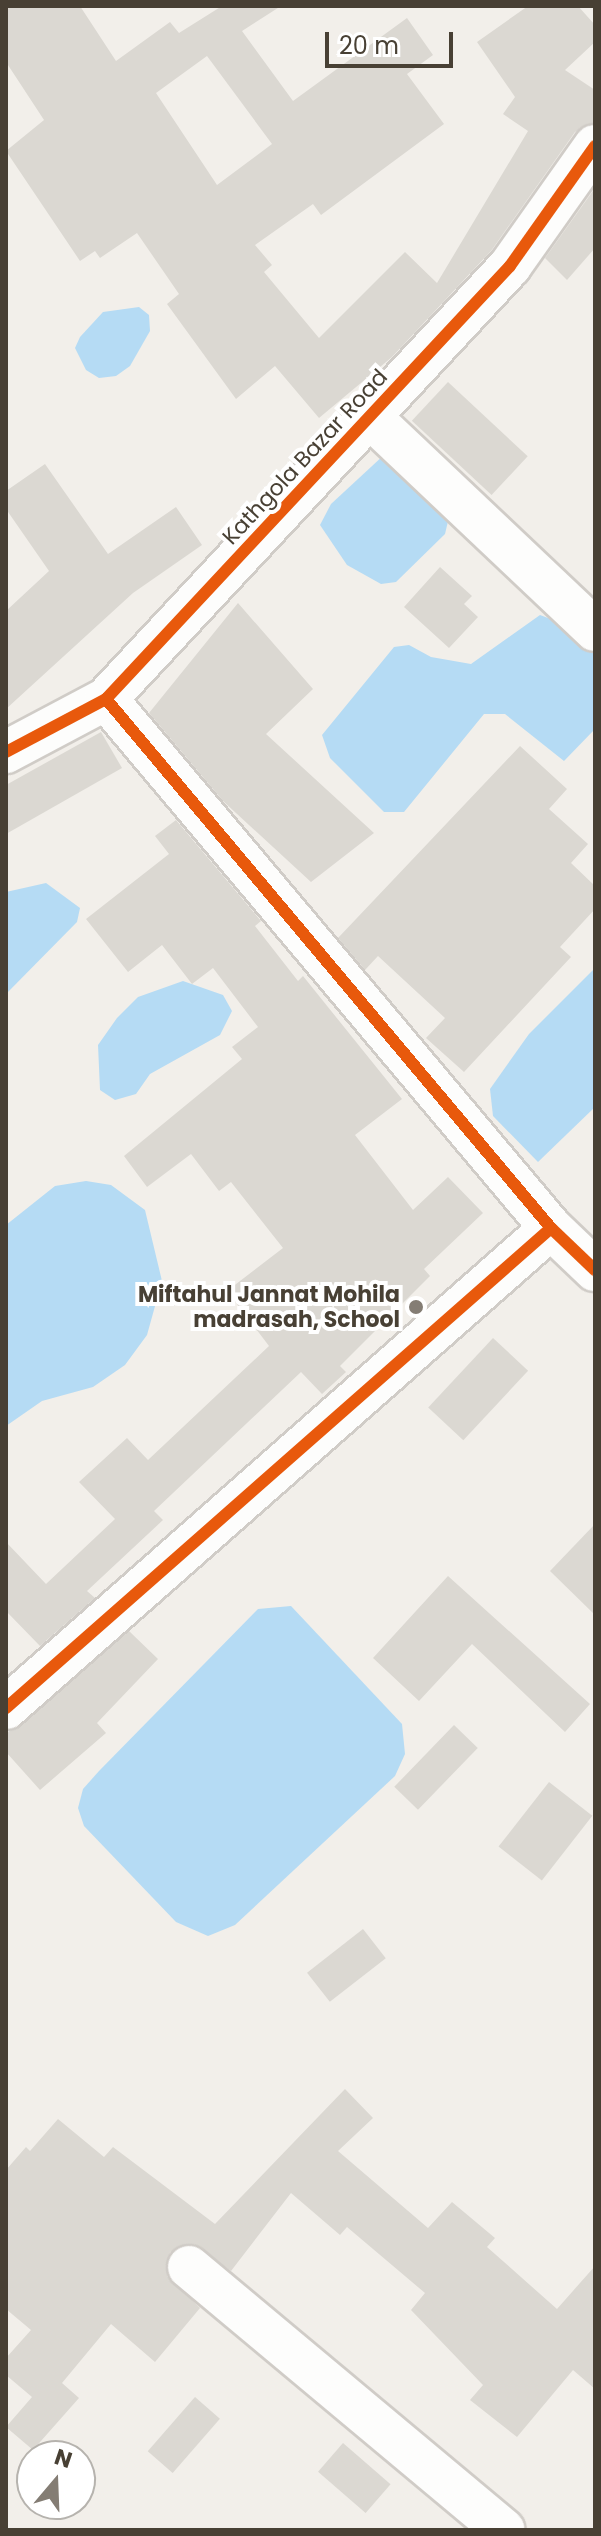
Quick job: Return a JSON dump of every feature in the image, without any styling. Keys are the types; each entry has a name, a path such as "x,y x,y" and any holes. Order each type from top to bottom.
{"street":[{"name":"Kathgola Bazar Road","path":"6,752 106,699 510,266 595,146"},
{"path":"370,417 595,630"},
{"path":"106,699 551,1228 595,1270"},
{"path":"6,1708 551,1228"},
{"path":"189,2267 504,2530"}],"water":[{"path":"139,307 149,315 150,331 130,366 116,376 99,378 86,370 75,348 80,337 103,312"},
{"path":"385,454 449,517 445,534 396,582 381,584 347,565 320,525 331,504"},
{"path":"540,615 564,624 595,652 595,729 564,761 505,714 484,714 404,812 384,812 330,758 322,735 394,647 409,645 431,657 471,664"},
{"path":"46,883 80,908 77,922 6,994 6,892"},
{"path":"595,968 595,1107 538,1162 493,1116 490,1089 529,1034"},
{"path":"183,981 223,995 232,1011 220,1035 150,1074 136,1094 115,1100 100,1090 98,1045 117,1018 138,997"},
{"path":"86,1181 111,1185 145,1210 162,1281 147,1335 125,1365 93,1387 42,1401 6,1426 6,1225 55,1186"},
{"path":"291,1606 402,1724 405,1754 395,1776 235,1925 208,1936 176,1922 84,1826 78,1808 83,1789 99,1771 258,1609"}],"building":[{"path":"6,6 80,6 116,61 170,22 179,33 222,6 281,6 242,31 293,101 407,18 433,55 407,74 444,124 321,215 313,204 255,245 272,265 264,272 319,338 405,252 437,283 528,131 503,114 515,97 477,42 528,6 578,6 595,25 595,42 565,70 595,90 595,122 575,132 491,251 392,357 319,418 275,366 236,399 167,304 179,294 137,233 100,258 95,251 80,261 6,151 44,120 6,62","holes":["207,56 272,144 217,185 156,93"]},
{"path":"595,188 595,248 567,280 545,258"},
{"path":"448,382 528,456 492,495 412,421"},
{"path":"45,464 108,554 176,507 202,545 133,593 6,709 6,611 49,571 6,509 6,491"},
{"path":"440,567 472,596 464,604 478,617 449,648 404,607"},
{"path":"238,603 313,689 266,734 374,833 311,882 223,801 149,713"},
{"path":"101,732 122,768 6,834 6,785"},
{"path":"520,746 567,789 549,809 588,844 571,863 595,886 595,909 560,947 571,957 464,1072 426,1038 445,1018 378,956 365,970 338,938"},
{"path":"176,820 261,921 255,926 298,981 303,976 402,1099 355,1135 413,1210 448,1177 483,1213 424,1269 430,1276 340,1366 346,1372 322,1394 301,1372 154,1511 163,1520 87,1591 95,1598 40,1646 6,1611 6,1542 46,1584 115,1519 79,1482 127,1438 148,1460 269,1346 227,1291 283,1248 231,1182 219,1191 191,1154 147,1187 124,1156 242,1059 232,1047 258,1027 213,968 192,984 162,945 128,972 86,919 169,854 155,836"},
{"path":"493,1338 528,1371 463,1440 428,1407"},
{"path":"595,1524 595,1615 550,1571"},
{"path":"448,1576 590,1704 565,1732 472,1644 419,1701 373,1658"},
{"path":"129,1631 158,1659 97,1723 106,1733 40,1790 6,1752 6,1734"},
{"path":"454,1725 478,1748 418,1810 394,1787"},
{"path":"549,1782 592,1816 542,1880 499,1847"},
{"path":"363,1929 386,1958 330,2002 307,1973"},
{"path":"345,2089 373,2118 338,2151 428,2228 452,2202 495,2238 487,2247 557,2309 595,2266 595,2389 573,2370 517,2437 470,2400 483,2385 411,2310 425,2293 347,2227 340,2235 291,2193 231,2271 194,2244 170,2252 167,2276 200,2308 155,2362 111,2324 62,2383 79,2398 42,2440 21,2440 6,2427 32,2397 6,2375 6,2358 31,2330 6,2309 6,2170 26,2147 30,2151 58,2119 104,2157 113,2147 215,2224"},
{"path":"195,2397 220,2419 173,2473 148,2451"},
{"path":"343,2443 391,2484 366,2513 318,2472"}],"cycle path":[{"path":"6,752 106,699 510,266 595,146"},
{"path":"106,699 551,1228 595,1270"},
{"path":"6,1708 551,1228"}],"place":[{"name":"Miftahul Jannat Mohila madrasah, School","path":"416,1307"}]}
